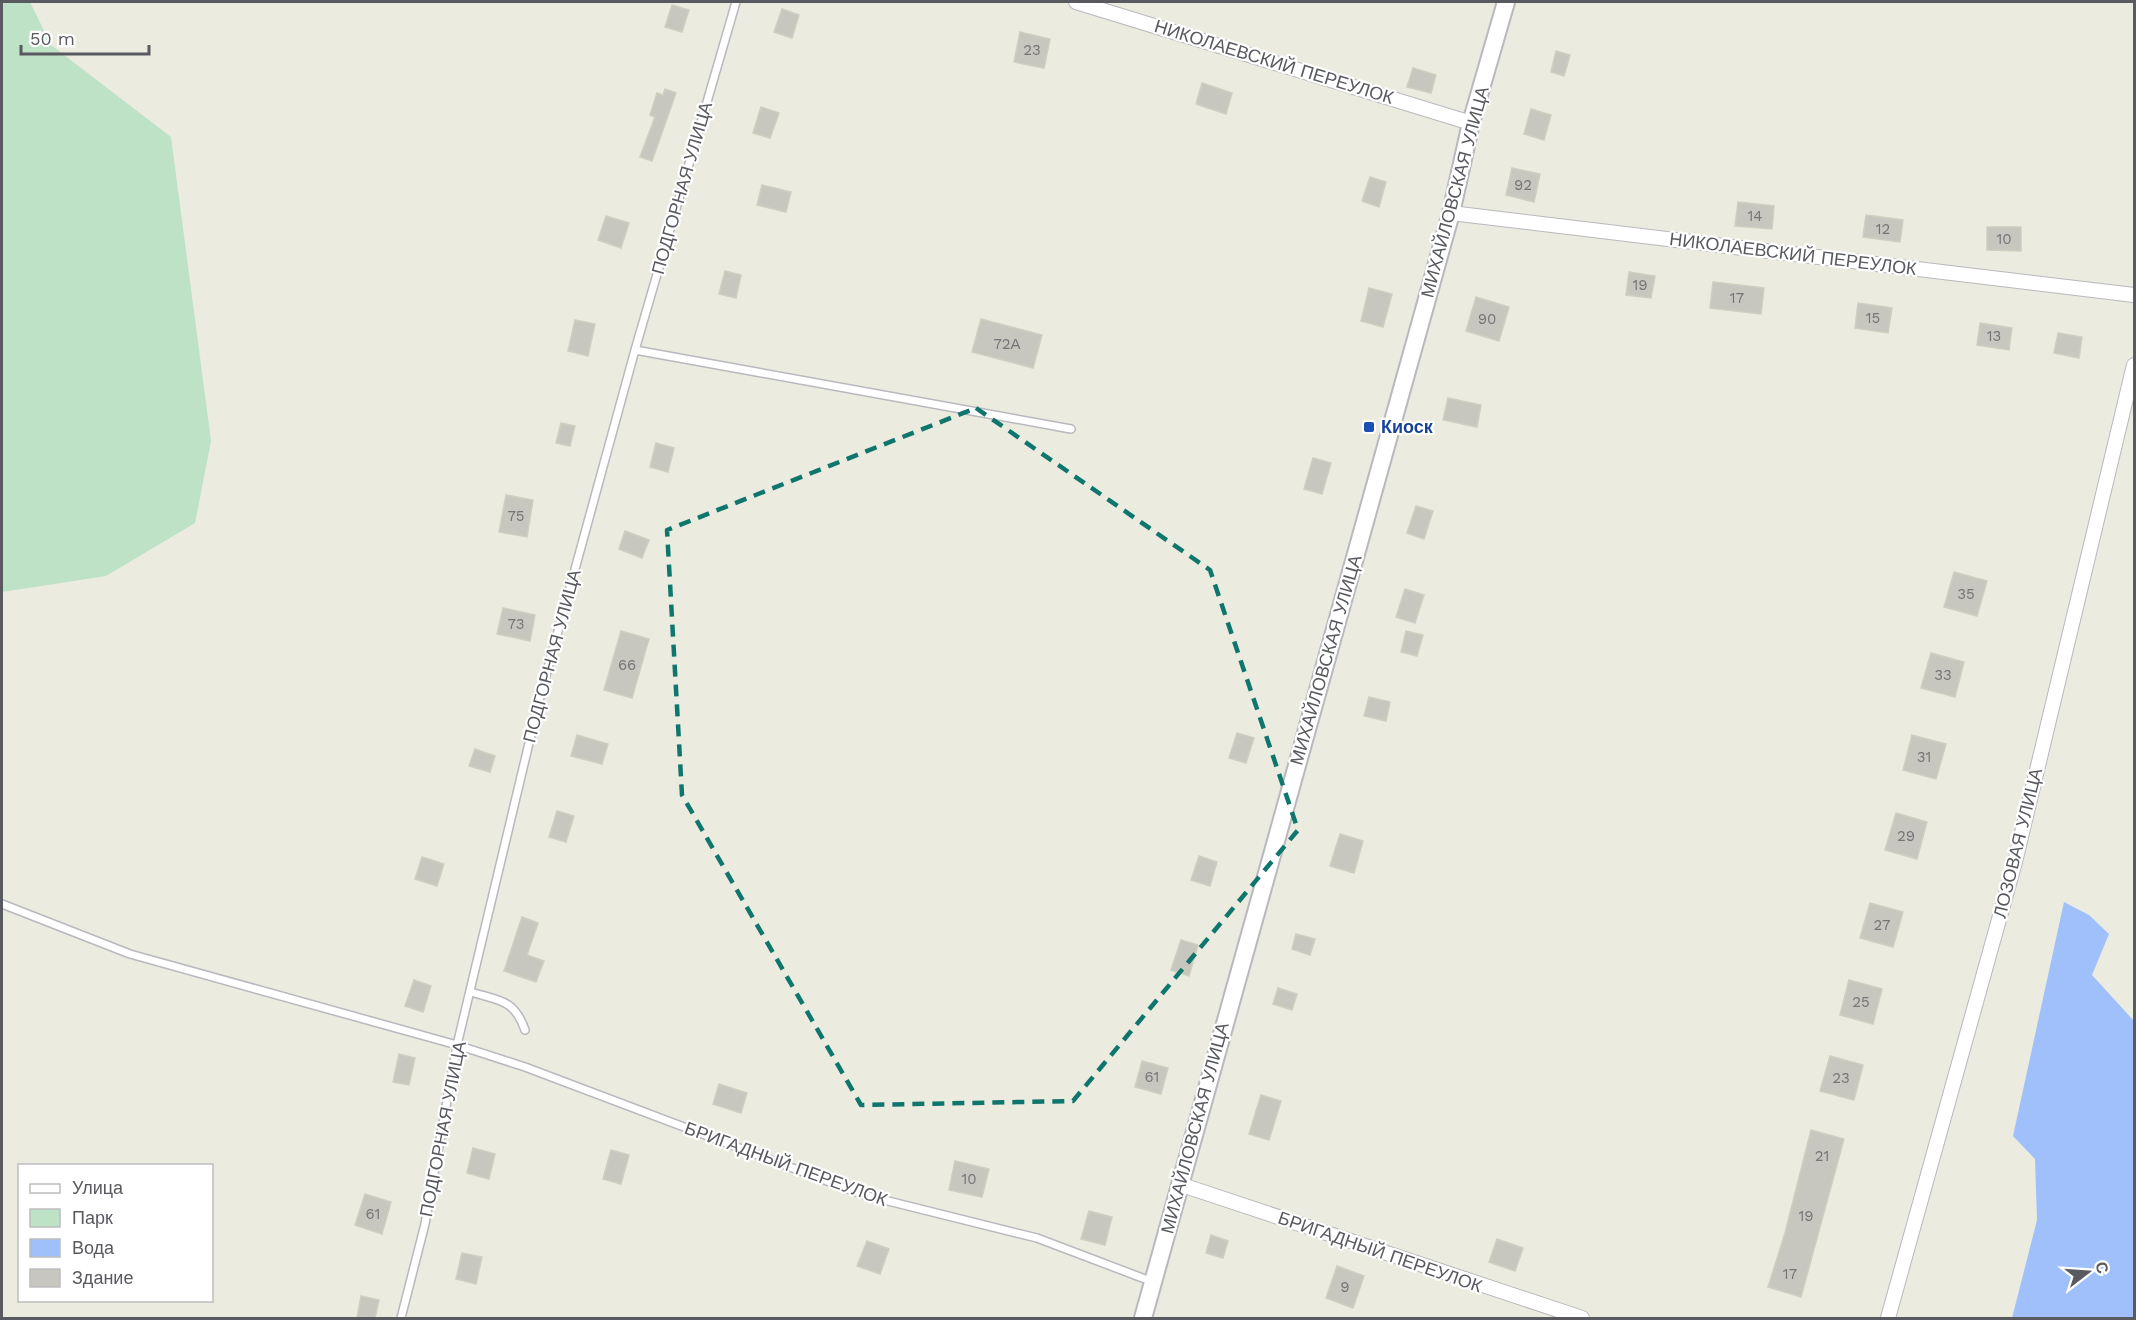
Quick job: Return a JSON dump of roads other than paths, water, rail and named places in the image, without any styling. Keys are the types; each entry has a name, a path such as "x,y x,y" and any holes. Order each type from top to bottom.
{"street":[{"name":"НИКОЛАЕВСКИЙ ПЕРЕУЛОК","path":"1076,2 1472,123"},
{"name":"МИХАЙЛОВСКАЯ УЛИЦА","path":"1143,1318 1451,213 1472,123 1506,2"},
{"name":"НИКОЛАЕВСКИЙ ПЕРЕУЛОК","path":"1451,213 2134,295"},
{"name":"ЛОЗОВАЯ УЛИЦА","path":"1888,1318 2014,862 2134,365"},
{"name":"БРИГАДНЫЙ ПЕРЕУЛОК","path":"1179,1184 1582,1318"}],"lane":[{"name":"ПОДГОРНАЯ УЛИЦА","path":"401,1318 425,1224 457,1045 540,697 635,350 736,2"},
{"path":"635,350 1071,429"},
{"name":"БРИГАДНЫЙ ПЕРЕУЛОК","path":"2,904 130,954 525,1066 864,1195 1037,1238 1153,1282"},
{"path":"471,992 512,1006 519,1014 525,1030"}],"water":[{"path":"2064,902 2089,915 2109,934 2092,975 2134,1021 2134,1318 2012,1318 2037,1220 2035,1159 2013,1136"}],"place":[{"name":"Киоск","path":"1369,427"}]}
